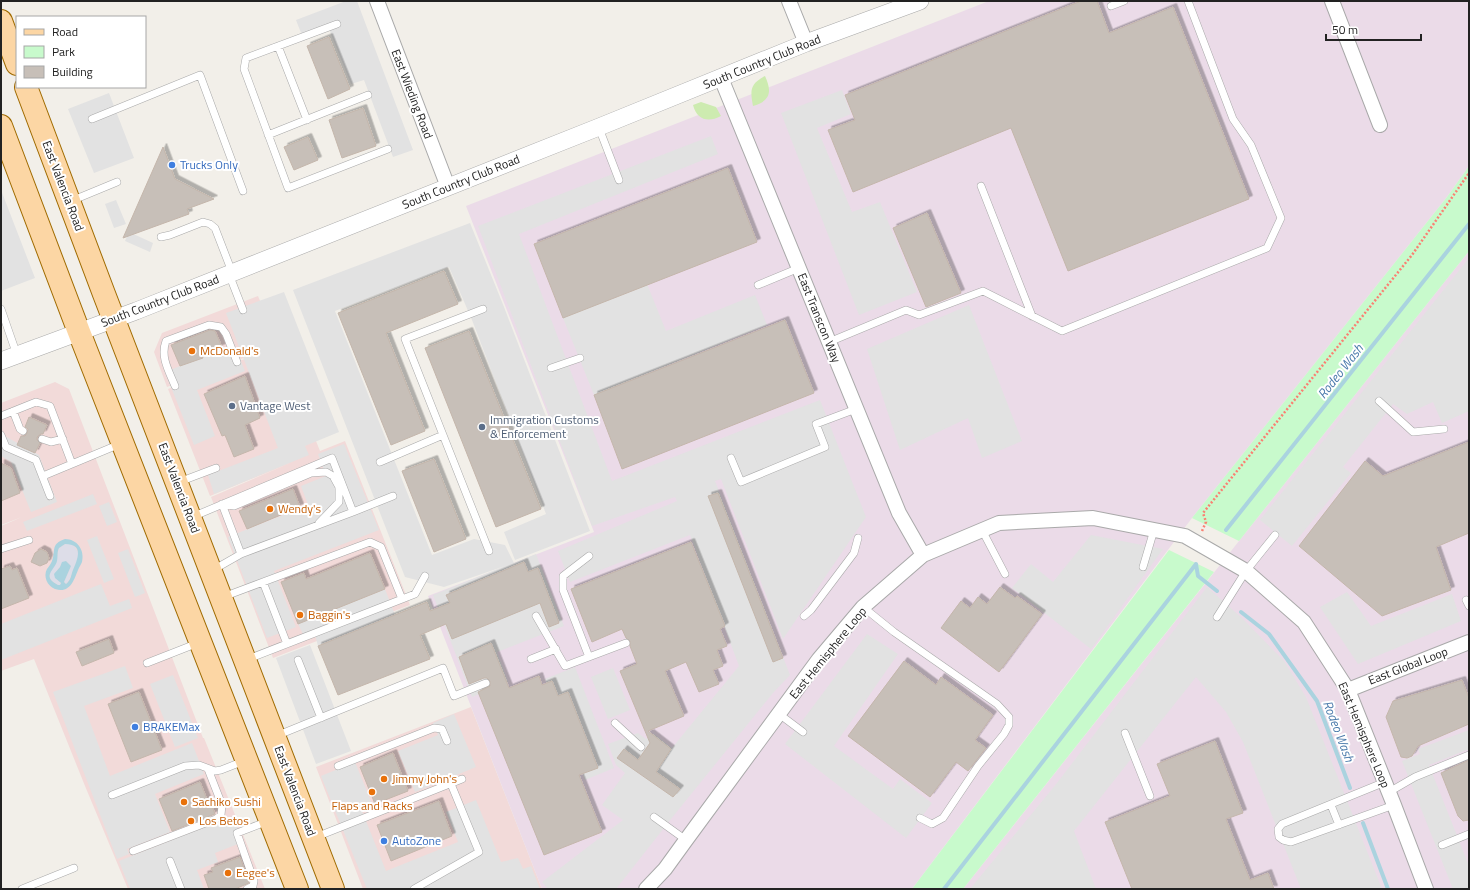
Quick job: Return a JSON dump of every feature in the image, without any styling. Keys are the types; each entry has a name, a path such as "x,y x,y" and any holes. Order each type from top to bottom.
{"main road":[{"path":"1,21 16,61"},
{"name":"East Valencia Road","path":"26,88 333,889"},
{"path":"1,126 122,443 297,889"}],"street":[{"name":"East Wieding Road","path":"377,1 448,187"},
{"path":"789,1 806,43"},
{"name":"South Country Club Road","path":"1,361 114,319 599,128 806,43 920,1"},
{"path":"1332,1 1380,125"},
{"name":"East Transcon Way","path":"721,78 899,513 923,555"},
{"name":"East Hemisphere Loop","path":"650,888 819,659 863,607 923,555 999,523 1093,518 1185,536 1246,571 1304,622 1348,690 1426,889"},
{"name":"East Global Loop","path":"1348,690 1469,642"}],"lane":[{"path":"1111,6 1124,1"},
{"path":"829,342 906,310 919,315 983,291 1062,331 1267,248 1281,218 1251,145 1233,119 1188,1"},
{"path":"337,24 246,58 244,69 288,188 388,149"},
{"path":"278,46 307,120"},
{"path":"92,119 200,75 243,191"},
{"path":"268,135 368,95"},
{"path":"599,128 619,180"},
{"path":"69,202 117,182"},
{"path":"981,186 1032,316"},
{"path":"161,237 203,222 210,224 215,228 243,310"},
{"path":"758,285 799,268"},
{"path":"1,309 17,355"},
{"path":"483,309 405,339 489,551"},
{"path":"175,386 165,360 163,350 166,341 209,325 221,327 226,334 237,362"},
{"path":"551,368 580,358"},
{"path":"1379,401 1413,432 1444,429"},
{"path":"1,416 36,402 50,406 72,464"},
{"path":"731,458 741,482 825,447 816,424 856,409"},
{"path":"13,411 20,430 24,431"},
{"path":"1,435 6,447 36,460 50,496"},
{"path":"380,462 443,435"},
{"path":"42,438 51,442 63,439"},
{"path":"42,476 122,443"},
{"path":"190,517 332,458 353,512"},
{"path":"176,482 216,468"},
{"path":"222,504 234,506 311,473 326,472 333,476 339,487 339,502 316,526"},
{"path":"211,572 241,554 393,496"},
{"path":"222,504 241,554"},
{"path":"982,530 1005,574"},
{"path":"1143,568 1154,530"},
{"path":"1217,616 1246,571 1275,535"},
{"path":"804,616 812,610 854,553 858,538"},
{"path":"1,549 29,540"},
{"path":"221,598 370,542 381,547 402,599"},
{"path":"588,556 563,576 563,590 589,657"},
{"path":"245,660 415,594 425,576"},
{"path":"263,582 287,644"},
{"path":"863,607 894,632 997,704 1009,717 1009,725 1004,734 978,766 943,818 932,824 920,818"},
{"path":"536,616 566,666 626,643"},
{"path":"148,663 200,643"},
{"path":"531,659 556,649"},
{"path":"298,660 321,718"},
{"path":"274,737 443,668 454,696 486,684"},
{"path":"779,714 803,732"},
{"path":"615,723 641,747"},
{"path":"338,766 434,728 442,729 447,741"},
{"path":"1124,733 1150,796"},
{"path":"1389,793 1331,805 1282,824 1278,829 1279,837 1283,840 1291,842 1339,825 1415,777 1469,755"},
{"path":"112,795 185,766 199,765 215,771 246,760"},
{"path":"133,851 209,822 221,815 222,806 208,769"},
{"path":"313,838 462,779"},
{"path":"414,889 479,852 451,784"},
{"path":"1331,805 1339,825"},
{"path":"654,817 686,840"},
{"path":"247,889 253,886 254,881 237,833 269,820"},
{"path":"1442,845 1469,834"},
{"path":"170,861 181,889"},
{"path":"22,889 74,868"}],"path":[{"path":"1196,542 1206,522 1203,513 1412,255 1469,173"}],"shaded area":[{"path":"346,1 357,1 413,150 393,157 364,80 351,84 329,29 303,38 296,20"},
{"path":"989,1 1469,1 1469,166 1447,197 1192,518 912,889 542,889 428,596 594,532 466,206"},
{"path":"842,90 851,114 817,128 852,212 880,202 917,292 859,315 781,113"},
{"path":"109,93 134,158 94,173 68,109"},
{"path":"711,136 718,154 519,234 612,481 820,400 866,517 783,639 721,479 715,481 790,675 773,693 616,889 548,889 542,882 623,820 602,805 625,773 616,765 608,744 638,733 646,739 654,734 672,748 739,666 690,535 570,582 558,551 677,501 675,497 592,526 478,226"},
{"path":"1,190 35,278 1,291"},
{"path":"116,200 126,224 114,228 105,204"},
{"path":"470,223 590,531 515,560 504,532 546,514 472,320 449,267 335,311 432,555 474,539 505,545 514,563 536,554 564,626 497,652 508,682 472,697 433,595 505,566 444,587 405,577 293,290"},
{"path":"129,232 153,243 150,252 125,241"},
{"path":"1469,251 1469,889 963,889"},
{"path":"1469,258 1469,411 1442,423 1433,402 1407,414 1393,404 1343,467 1351,473 1292,546 1260,520"},
{"path":"647,284 666,331 755,295 767,325 594,395 563,318"},
{"path":"284,292 339,432 305,446 309,455 214,494 208,475 278,448 226,313"},
{"path":"258,296 278,345 167,387 154,352 162,333"},
{"path":"969,305 1022,441 982,458 968,418 900,450 867,349"},
{"path":"234,345 245,371 197,390 215,436 194,445 165,372"},
{"path":"278,346 320,451 345,441 410,605 273,658 211,497 295,461 210,496 168,389"},
{"path":"55,382 69,389 203,738 265,889 128,889 34,659 1,671 1,526 22,517 1,525 1,403"},
{"path":"3,435 39,455 57,502 31,512 11,462 1,456 1,436"},
{"path":"344,444 379,530 274,571 296,627 267,638 228,537 308,505 301,486 326,476 318,454"},
{"path":"93,494 97,504 27,531 23,522"},
{"path":"109,502 117,522 107,526 99,506"},
{"path":"1091,535 1163,549 1091,649 1012,588 1031,564 1053,582"},
{"path":"97,536 114,579 104,583 87,540"},
{"path":"65,544 71,544 74,546 78,552 78,559 66,584 64,582 71,566 66,561 61,564 57,570 57,580 61,585 58,585 50,578 50,572 56,563 59,548"},
{"path":"128,549 145,593 135,597 118,553"},
{"path":"101,584 110,606 129,599 132,608 1,660 1,624"},
{"path":"1207,587 1243,619 1284,661 1306,697 1382,889 1301,889 1243,742 1226,712 1196,677 1074,831 1096,889 970,889 1057,783"},
{"path":"385,589 395,615 318,646 315,635 306,640 298,624"},
{"path":"1347,592 1371,626 1452,594 1461,621 1358,664 1320,607"},
{"path":"867,634 898,654 834,746 893,789 900,779 932,803 906,838 785,744"},
{"path":"310,645 351,751 316,764 276,658"},
{"path":"125,666 133,688 84,706 110,776 192,743 204,774 155,794 170,832 127,849 129,854 117,859 53,692"},
{"path":"575,667 614,768 585,780 545,679"},
{"path":"613,668 630,710 608,719 591,677"},
{"path":"173,675 198,738 175,747 150,684"},
{"path":"471,707 542,889 363,889 316,767"},
{"path":"454,714 476,767 415,792 398,751 438,735 433,723"},
{"path":"1469,730 1469,749 1429,765 1469,866 1469,889 1453,889 1402,761 1420,754 1418,749"},
{"path":"355,762 373,806 362,811 386,871 458,842 446,812 476,800 501,862 518,858 523,869 531,866 540,889 367,889 321,776"},
{"path":"233,816 243,842 215,853 218,862 197,870 204,889 130,889 119,861"}],"green space":[{"path":"765,76 769,86 767,98 759,104 753,106 752,88 756,82"},
{"path":"701,102 716,107 721,116 707,120 700,117 693,105"},
{"path":"1469,166 1469,251 1239,541 1192,518 1447,197"},
{"path":"1169,550 1214,572 963,889 912,889"}],"water":[{"path":"69,539 76,543 81,549 83,558 71,585 64,590 52,588 46,580 45,575 52,561 54,548 60,541","holes":["65,544 71,545 77,549 77,561 70,579 66,584 64,582 71,566 66,561 62,562 54,574 55,578 61,583 58,585 50,579 50,573 56,564 59,548"]}],"building":[{"path":"1081,1 1097,1 1109,33 1173,7 1249,199 1068,271 1011,128 853,192 828,130 855,120 845,95"},
{"path":"329,37 350,89 328,99 307,46"},
{"path":"363,108 376,146 342,158 329,120"},
{"path":"308,137 318,160 294,170 284,147"},
{"path":"163,147 175,179 214,199 187,209 189,214 123,238"},
{"path":"728,168 757,242 563,318 534,244"},
{"path":"927,213 961,293 926,307 893,228"},
{"path":"444,271 458,304 386,333 425,431 391,445 338,313"},
{"path":"785,320 814,393 622,469 594,395"},
{"name":"McDonald's","path":"210,330 215,331 222,347 202,355 203,358 180,366 171,345"},
{"name":"Immigration Customs & Enforcement","path":"469,331 541,509 496,527 425,348"},
{"name":"Vantage West","path":"245,376 260,418 245,425 254,449 234,457 225,435 222,436 204,394"},
{"path":"29,417 47,425 43,434 37,437 37,440 40,443 35,453 17,445 21,436 25,436 27,433 28,429 25,427"},
{"path":"1469,442 1469,533 1436,547 1451,590 1382,616 1299,546 1365,461 1383,476"},
{"path":"434,459 466,539 434,552 402,471"},
{"path":"1,463 11,468 20,493 1,501"},
{"name":"Wendy's","path":"293,489 300,507 247,529 239,511"},
{"path":"718,493 783,658 773,662 708,496"},
{"path":"691,542 725,626 720,629 727,646 717,650 723,666 713,670 719,684 699,692 686,662 665,671 684,716 648,731 671,749 656,772 680,789 673,797 617,758 624,749 638,760 650,743 620,671 637,664 630,646 630,641 626,638 622,629 592,642 571,589"},
{"path":"41,549 47,552 49,558 47,563 40,566 31,562 35,553"},
{"path":"370,553 385,589 298,624 281,582 304,573 306,579"},
{"path":"524,562 528,572 538,568 559,623 549,627 540,603 452,639 446,624 420,635 430,659 338,695 318,646 427,602 430,611 450,603 446,595"},
{"path":"10,566 12,570 17,568 29,598 1,609 1,569"},
{"path":"1000,587 1015,598 1017,596 1042,614 999,672 941,628 961,601 970,608 978,597 987,604"},
{"path":"109,639 114,653 82,666 76,652"},
{"path":"491,643 509,688 539,676 542,685 552,681 558,696 568,692 598,768 579,775 602,832 544,855 478,692 490,686 490,681 487,678 484,678 469,684 459,657"},
{"path":"904,661 936,685 941,677 993,715 975,740 986,748 968,771 956,762 930,797 848,736"},
{"path":"1462,680 1469,698 1469,724 1418,746 1412,756 1407,758 1401,757 1386,717 1393,701"},
{"name":"BRAKEMax","path":"139,692 162,750 131,762 108,704"},
{"path":"1215,741 1243,813 1226,819 1242,860 1250,880 1268,873 1274,889 1132,889 1105,822 1170,796 1157,764"},
{"name":"Jimmy John's","path":"393,753 408,791 375,804 360,767"},
{"path":"1469,760 1469,820 1463,821 1458,816 1441,773"},
{"name":"Sachiko Sushi","path":"200,782 210,807 212,806 215,814 172,831 159,799"},
{"path":"439,801 452,836 391,861 377,825"},
{"name":"Eegee's","path":"240,857 249,883 235,889 209,889 204,875 213,872 211,868"}],"waterway":[{"name":"Rodeo Wash","path":"1226,530 1469,224"},
{"name":"Rodeo Wash","path":"1196,564 1198,576 1217,591"},
{"path":"944,889 1196,564"},
{"name":"Rodeo Wash","path":"1241,612 1269,634 1317,701 1350,788"},
{"name":"Rodeo Wash","path":"1363,823 1388,889"}],"place":[{"name":"Trucks Only","path":"172,165"},
{"name":"McDonald's","path":"192,351"},
{"name":"Vantage West","path":"232,406"},
{"name":"Immigration Customs & Enforcement","path":"482,427"},
{"name":"Wendy's","path":"270,509"},
{"name":"Baggin's","path":"300,615"},
{"name":"BRAKEMax","path":"135,727"},
{"name":"Jimmy John's","path":"384,779"},
{"name":"Flaps and Racks","path":"372,792"},
{"name":"Sachiko Sushi","path":"184,802"},
{"name":"Los Betos","path":"191,821"},
{"name":"AutoZone","path":"384,841"},
{"name":"Eegee's","path":"228,873"}]}
